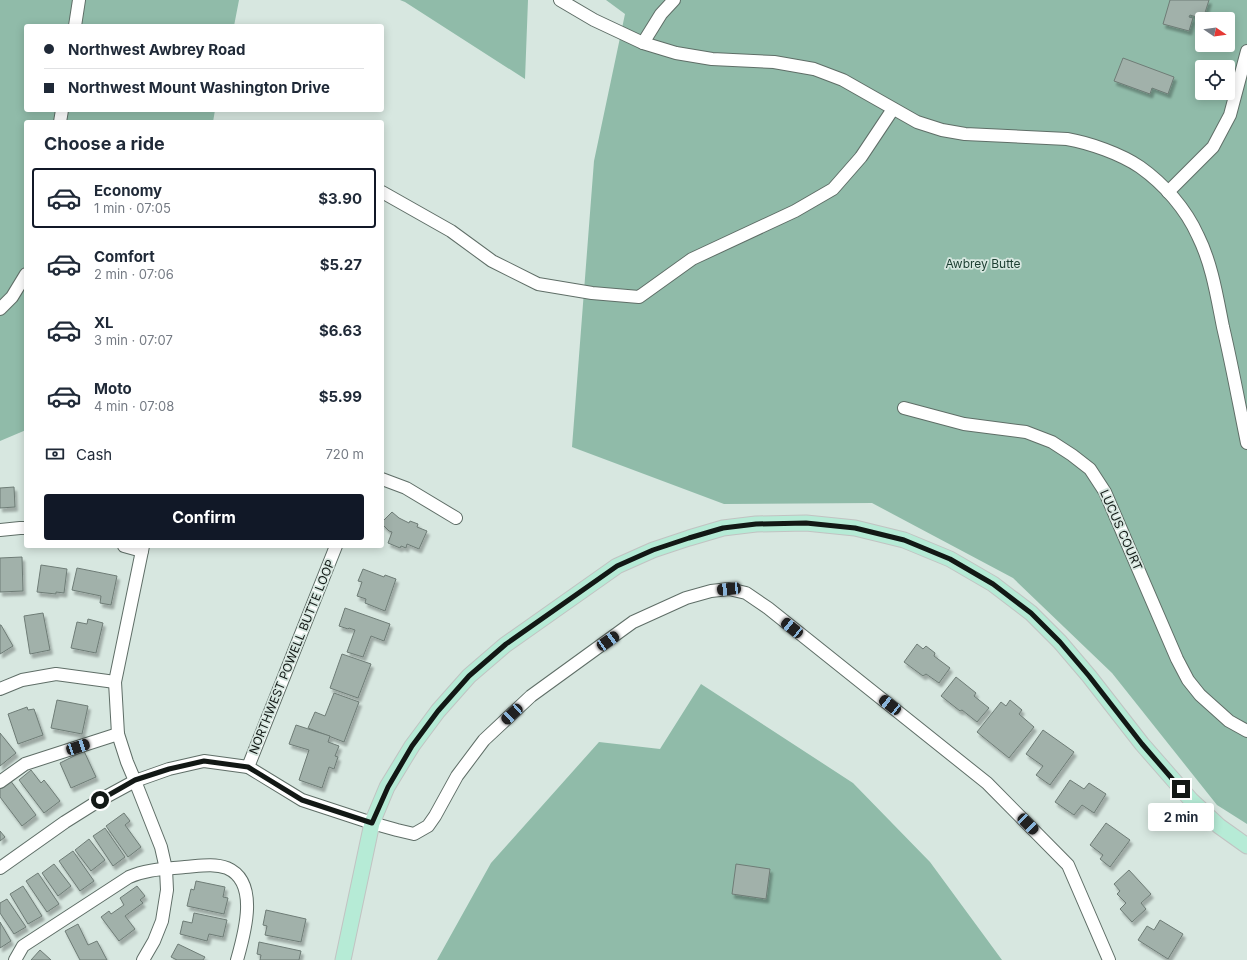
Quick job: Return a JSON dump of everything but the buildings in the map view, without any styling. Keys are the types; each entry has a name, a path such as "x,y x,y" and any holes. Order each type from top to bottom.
{"main road":[{"path":"343,960 372,823 388,787 412,746 438,711 469,676 506,644 617,566 653,550 723,528 756,524 806,523 855,528 904,540 950,559 993,584 1031,613 1060,642 1089,676 1142,744 1191,800 1219,826 1247,846"}],"street":[{"path":"75,24 79,0"},
{"path":"560,0 594,20 643,43 676,53 712,59 774,62 814,69 843,80 893,109 923,124 942,130 965,134 1067,139 1082,142 1115,154 1139,166 1168,192 1188,216 1207,257 1247,443"},
{"path":"643,43 661,14 674,0"},
{"path":"1168,192 1213,147 1230,114 1247,51"},
{"path":"384,193 451,231 492,261 538,284 592,293 639,297 692,259 795,211 833,189 861,157 893,109"},
{"path":"0,309 12,297 24,277"},
{"name":"LUCUS COURT","path":"904,408 964,424 1026,432 1052,442 1090,469 1105,492 1177,659 1188,680 1200,696 1229,721 1247,731"},
{"path":"384,480 406,488 456,518"},
{"path":"0,530 24,528"},
{"path":"142,548 115,682 118,734 127,762 161,847 166,869 168,890 162,921 154,941 143,960"},
{"name":"NORTHWEST POWELL BUTTE LOOP","path":"248,767 335,548"},
{"path":"0,868 65,822 135,780 169,769 204,761 248,767 302,800 372,823 414,834 428,826 458,776 484,740 531,696 633,622 686,598 710,591 729,589 746,593 768,608 987,783 1068,865 1109,960"},
{"path":"0,689 22,680 56,674 115,682"},
{"path":"0,782 25,764 118,734"},
{"path":"14,960 24,946 129,877 141,872 213,865 228,868 238,875 244,885 247,900 244,931 237,960"}],"green space":[{"path":"0,0 239,0 234,24 24,24 24,112 215,112 213,120 24,120 24,431 0,441"},
{"path":"400,0 528,0 525,79 405,2"},
{"name":"Awbrey Butte","path":"606,0 1247,0 1247,824 1217,805 1112,673 1013,578 872,503 724,504 572,447 594,161 625,14"},
{"path":"701,684 853,783 930,862 1002,960 437,960 491,863 599,742 660,749"}],"route":[{"path":"100,800 135,780 169,769 204,761 248,767 302,800 372,823 388,787 412,746 438,711 469,676 506,644 617,566 653,550 723,528 756,524 806,523 855,528 904,540 950,559 993,584 1031,613 1060,642 1089,676 1142,744 1181,789"}]}
